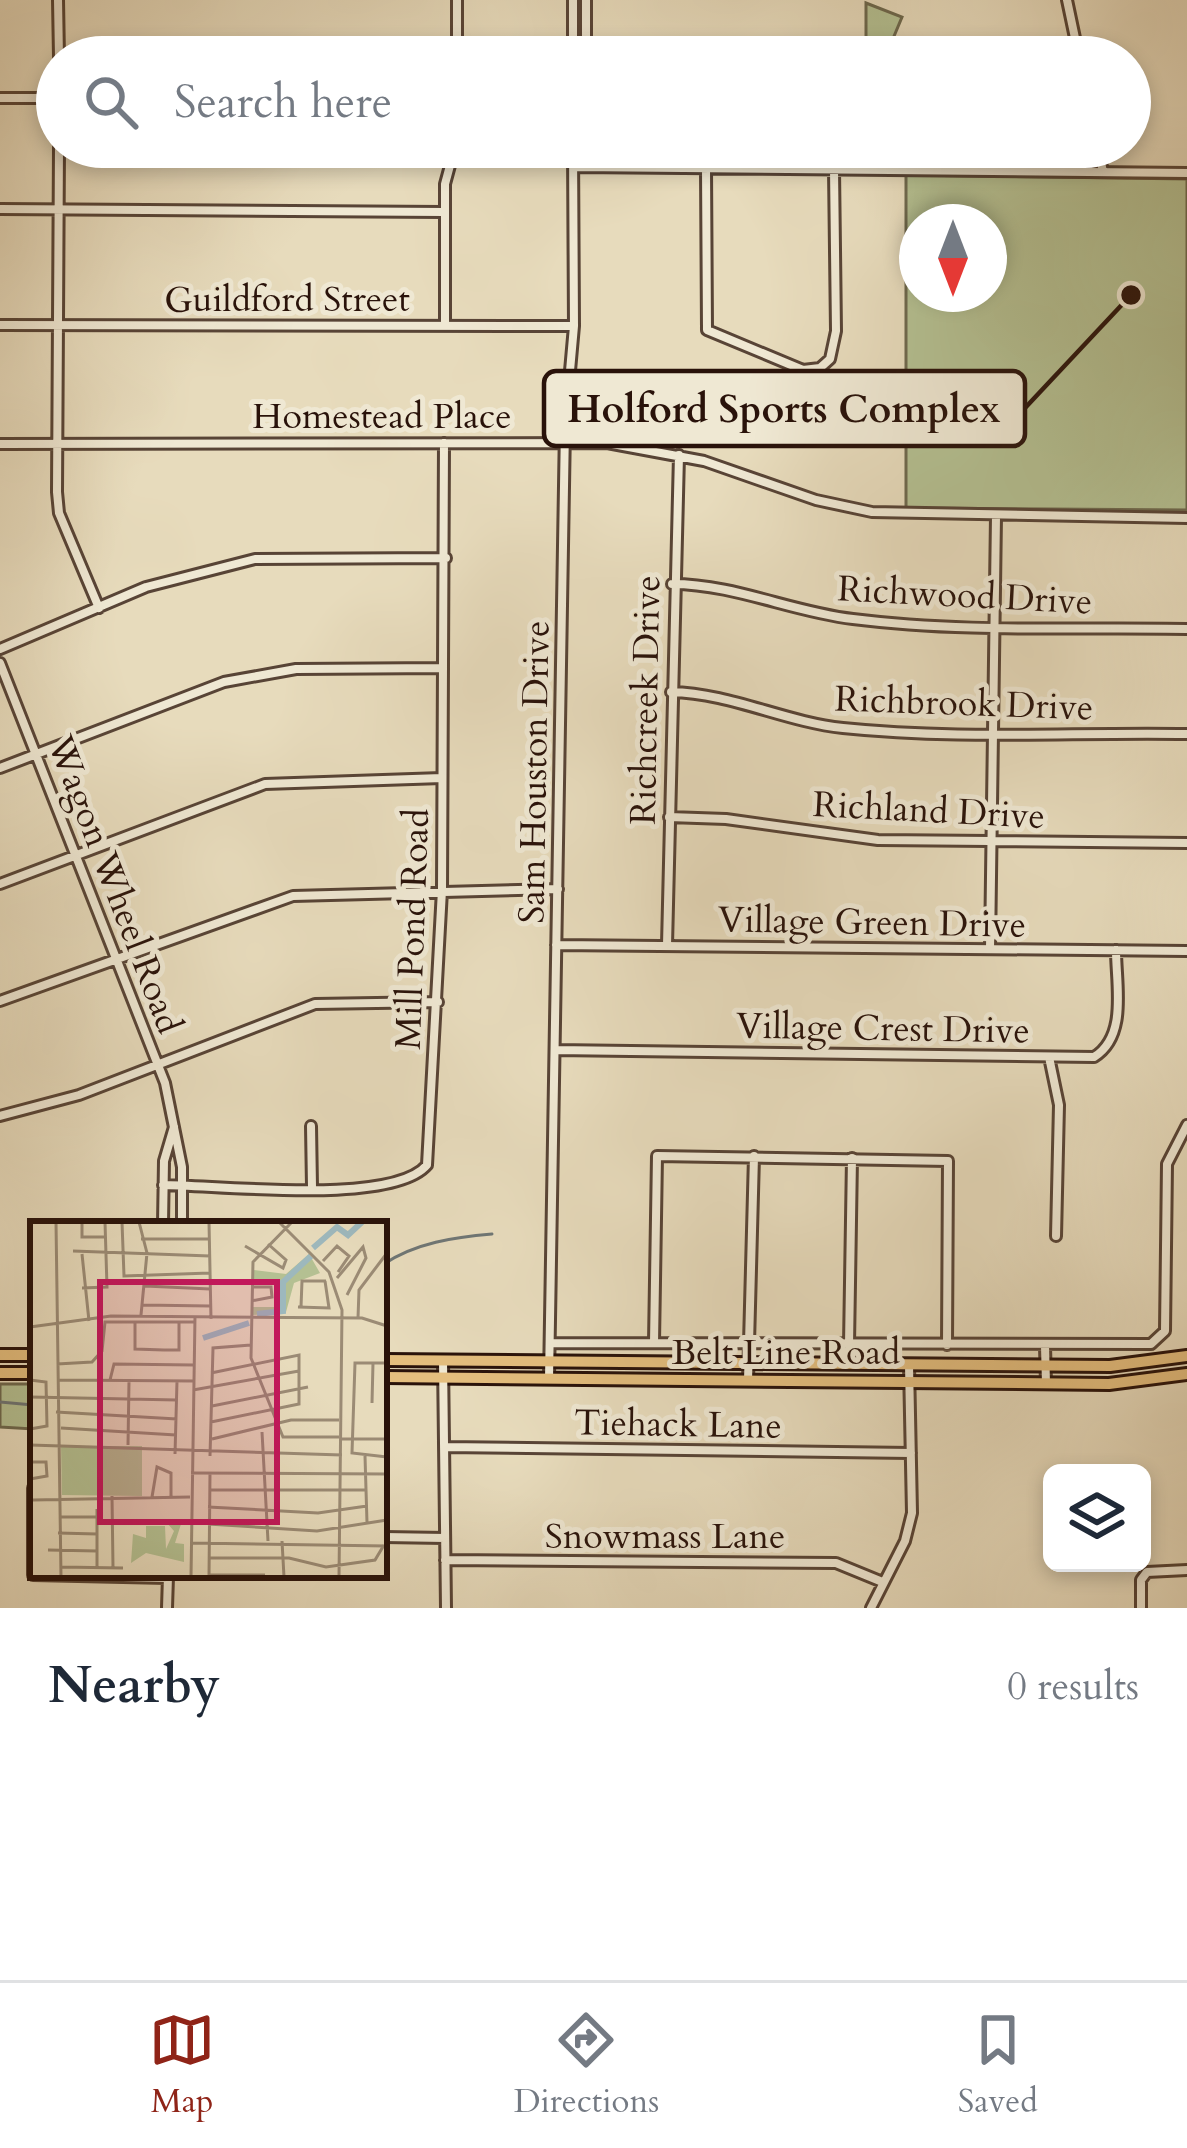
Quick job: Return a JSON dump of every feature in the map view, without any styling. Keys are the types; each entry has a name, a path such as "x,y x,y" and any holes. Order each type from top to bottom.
{"main road":[{"name":"Belt Line Road","path":"387,1360 1110,1366 1187,1356"},
{"name":"Belt Line Road","path":"387,1377 1109,1384 1187,1374"}],"street":[{"path":"58,0 58,36"},
{"path":"457,0 457,36"},
{"path":"573,0 573,36"},
{"path":"586,0 586,36"},
{"path":"1067,0 1075,36"},
{"path":"0,98 36,98"},
{"path":"59,168 59,513 99,608"},
{"path":"445,325 448,168"},
{"name":"Sam Houston Drive","path":"549,1379 565,441 574,326 576,168"},
{"path":"835,170 835,343 820,368 803,370 706,330 706,168 1187,173"},
{"path":"1102,168 1103,172"},
{"path":"0,209 444,212"},
{"name":"Guildford Street","path":"0,325 574,326"},
{"name":"Homestead Place","path":"0,444 565,441 679,455 847,508 996,516 1187,518"},
{"name":"Mill Pond Road","path":"163,1185 375,1187 421,1172 427,1165 442,890 444,443"},
{"name":"Richcreek Drive","path":"667,946 672,584 679,455"},
{"path":"991,949 996,516"},
{"path":"0,649 146,587 255,559 446,558"},
{"name":"Richwood Drive","path":"672,584 704,584 848,619 1187,629"},
{"name":"Wagon Wheel Road","path":"0,663 158,1066 174,1126 182,1221"},
{"path":"0,768 224,682 296,669 443,668"},
{"name":"Richbrook Drive","path":"671,692 842,728 1187,734"},
{"path":"0,884 265,784 442,778"},
{"name":"Richland Drive","path":"669,817 727,819 878,840 1187,843"},
{"path":"0,1001 293,896 558,889"},
{"name":"Village Green Drive","path":"556,945 1187,951"},
{"name":"Village Crest Drive","path":"555,1050 1094,1057 1111,1043 1116,1029 1116,950"},
{"path":"0,1116 158,1066 330,1000 438,1002"},
{"path":"1049,1057 1059,1112 1057,1236"},
{"path":"550,1343 1132,1346 1161,1339 1167,1164 1187,1125"},
{"name":"Wagon Wheel Road","path":"163,1221 163,1185 174,1126"},
{"path":"311,1126 312,1187"},
{"path":"654,1343 656,1156 754,1156 948,1161 947,1345"},
{"path":"748,1381 754,1156"},
{"path":"849,1345 852,1157"},
{"path":"1046,1346 1046,1384"},
{"path":"442,1360 446,1608"},
{"path":"871,1608 880,1581 909,1530 909,1365"},
{"name":"Tiehack Lane","path":"443,1447 911,1453"},
{"path":"387,1538 445,1538"},
{"name":"Snowmass Lane","path":"446,1560 836,1563 880,1581"},
{"path":"1141,1608 1141,1580 1154,1569 1187,1570"},
{"path":"167,1608 168,1578"}],"green space":[{"path":"866,3 902,17 894,36 866,36"},
{"path":"906,175 1187,179 1187,510 906,508 906,312 1007,312 1007,204 906,204"},
{"path":"0,1384 30,1384 30,1429 0,1427"}],"waterway":[{"path":"387,1262 436,1242 492,1234"},
{"path":"0,1402 30,1405"}],"place":[{"name":"Holford Sports Complex","path":"1131,295"}]}
